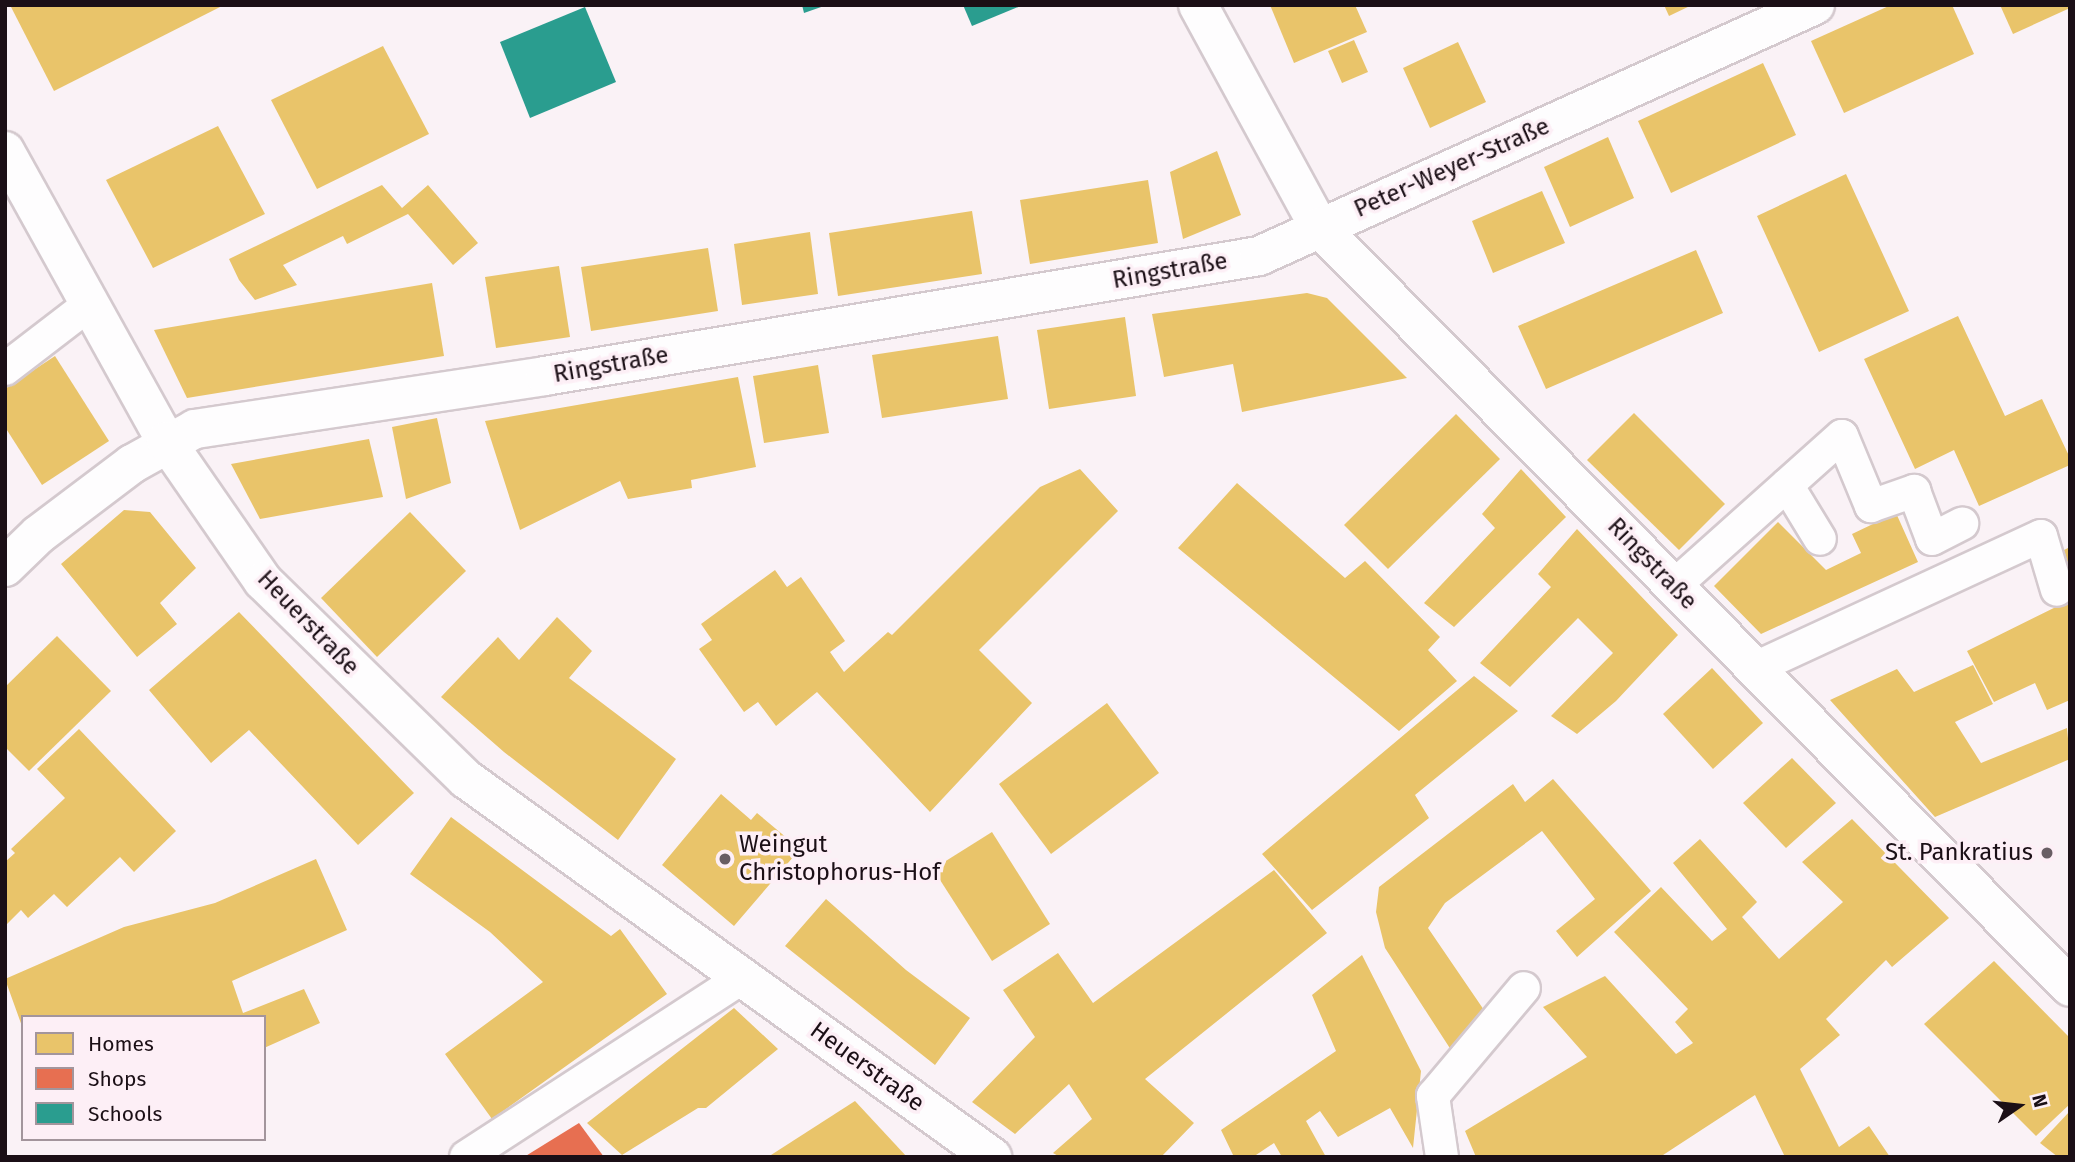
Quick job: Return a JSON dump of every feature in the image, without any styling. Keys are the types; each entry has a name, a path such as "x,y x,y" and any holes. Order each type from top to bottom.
{"street":[{"path":"1198,5 1319,227"},
{"name":"Peter-Weyer-Straße","path":"1319,227 1815,5"},
{"name":"Heuerstraße","path":"5,151 166,441 263,581 466,779 992,1157"},
{"name":"Ringstraße","path":"5,567 38,535 166,441 195,429 545,376 1259,256 1319,227 2070,987"}],"lane":[{"path":"5,369 91,303"},
{"path":"1674,586 1842,436 1871,506 1914,491 1932,539 1962,524"},
{"path":"1787,485 1820,538"},
{"path":"1753,669 2041,536 2057,590"},
{"path":"466,1157 742,978"},
{"path":"1442,1157 1433,1096 1524,988"}],"building: Homes":[{"path":"10,5 224,5 54,91"},
{"path":"1270,5 1355,5 1367,32 1294,63"},
{"path":"1664,5 1692,5 1669,16"},
{"path":"1891,5 1952,5 1974,54 1844,113 1811,41"},
{"path":"2000,5 2070,5 2070,8 2013,34"},
{"path":"1354,40 1368,72 1342,83 1328,51"},
{"path":"1458,42 1486,102 1430,128 1403,68"},
{"path":"383,46 429,134 317,189 271,100"},
{"path":"1763,63 1796,135 1671,193 1638,121"},
{"path":"218,126 265,214 153,268 106,180"},
{"path":"1608,137 1634,198 1570,227 1544,167"},
{"path":"1217,151 1241,215 1183,239 1170,172"},
{"path":"1846,174 1909,311 1819,352 1757,216"},
{"path":"1148,180 1158,243 1030,264 1020,200"},
{"path":"382,185 402,208 428,185 478,243 453,265 408,214 347,244 343,236 283,265 297,285 255,300 239,280 229,259"},
{"path":"1542,191 1565,243 1493,273 1472,221"},
{"path":"972,211 982,274 838,296 829,233"},
{"path":"810,232 818,294 742,305 734,244"},
{"path":"708,248 718,311 591,331 581,267"},
{"path":"1696,250 1723,313 1546,389 1518,326"},
{"path":"559,266 570,337 496,348 485,277"},
{"path":"432,283 444,356 187,398 154,330"},
{"path":"1307,293 1327,298 1407,378 1242,412 1233,364 1164,377 1152,314"},
{"path":"1958,316 2005,416 2042,399 2070,458 2070,465 1979,506 1954,450 1915,469 1864,359"},
{"path":"1125,317 1136,396 1049,409 1037,330"},
{"path":"998,336 1008,399 882,418 872,355"},
{"path":"55,356 109,441 42,485 5,427 5,389"},
{"path":"818,365 829,433 764,443 753,376"},
{"path":"738,377 756,467 691,480 692,488 628,499 620,481 520,530 485,421"},
{"path":"1634,413 1725,504 1679,550 1587,460"},
{"path":"1456,414 1500,459 1388,569 1344,525"},
{"path":"437,418 451,483 406,499 392,427"},
{"path":"369,439 383,497 260,519 231,464"},
{"path":"1080,469 1118,511 979,650 1032,703 930,812 817,692 776,726 758,702 744,712 699,649 712,640 701,624 775,570 787,587 801,577 845,641 830,652 844,672 888,632 892,635 1040,487"},
{"path":"1521,469 1566,517 1454,627 1424,603 1495,528 1482,514"},
{"path":"1237,483 1345,578 1365,561 1440,637 1428,650 1457,681 1399,731 1178,548"},
{"path":"124,510 150,512 196,568 160,603 177,624 137,657 61,564"},
{"path":"410,512 466,571 377,657 321,598"},
{"path":"1896,513 1918,562 1761,634 1714,586 1778,522 1826,570 1861,553 1852,534"},
{"path":"1577,529 1678,635 1616,701 1577,734 1551,716 1613,653 1578,618 1510,687 1480,663 1551,587 1538,574"},
{"path":"2070,547 2070,580 2058,553"},
{"path":"2070,600 2070,700 2047,710 2035,683 1994,702 1967,651"},
{"path":"239,612 414,793 358,845 249,730 211,763 149,690"},
{"path":"557,617 592,651 569,678 676,759 618,840 504,752 441,697 498,637 519,660"},
{"path":"57,636 111,691 29,771 5,747 5,687"},
{"path":"1973,665 1993,704 1955,722 1981,763 2067,728 2070,759 1935,817 1830,700 1897,669 1914,692"},
{"path":"1712,668 1763,723 1713,769 1663,714"},
{"path":"1474,676 1518,711 1415,795 1429,818 1312,910 1262,854"},
{"path":"1107,703 1159,773 1051,854 999,784"},
{"path":"79,729 176,831 134,872 120,857 67,907 54,894 28,918 21,910 7,924 5,862 15,853 11,849 65,798 37,769"},
{"path":"1792,758 1836,803 1786,848 1743,803"},
{"path":"1553,779 1651,891 1577,957 1556,931 1595,899 1542,831 1445,903 1428,928 1486,1013 1453,1053 1385,948 1376,912 1379,887 1513,784 1525,802"},
{"path":"721,794 751,820 757,813 800,849 734,926 662,865"},
{"path":"451,817 611,936 620,929 667,994 492,1119 445,1054 543,982 490,932 410,874"},
{"path":"1852,819 1949,918 1892,967 1886,960 1826,1019 1840,1035 1800,1069 1839,1147 1869,1126 1890,1157 1785,1157 1755,1095 1660,1157 1476,1157 1465,1131 1587,1057 1543,1007 1605,976 1676,1054 1693,1043 1675,1022 1688,1009 1614,932 1661,887 1712,941 1727,929 1673,863 1700,839 1757,902 1742,917 1779,959 1843,902 1802,862"},
{"path":"992,832 1050,924 992,961 933,869"},
{"path":"316,859 347,930 232,981 243,1013 304,989 320,1023 266,1047 266,1015 21,1015 21,1023 5,979 124,927 215,903"},
{"path":"1274,870 1327,933 1145,1079 1194,1123 1161,1157 1060,1157 1053,1153 1092,1119 1069,1084 1015,1134 972,1102 1035,1037 1003,990 1058,953 1093,1003"},
{"path":"826,899 906,970 970,1018 935,1065 785,946"},
{"path":"1362,955 1421,1071 1413,1148 1390,1108 1338,1137 1320,1111 1306,1121 1326,1157 1282,1157 1274,1143 1253,1157 1234,1157 1221,1130 1336,1051 1312,995"},
{"path":"1994,961 2070,1038 2070,1104 2036,1136 1924,1024"},
{"path":"734,1008 778,1049 706,1108 698,1108 622,1155 587,1123"},
{"path":"855,1101 907,1157 771,1155"},
{"path":"2070,1111 2070,1157 2058,1157 2040,1143"}],"building: Shops":[{"path":"579,1123 604,1157 524,1157"}],"building: Schools":[{"path":"802,5 823,5 824,6 804,13"},
{"path":"963,5 1023,5 972,26"},
{"path":"585,7 616,82 530,118 500,42"}],"place":[{"name":"St. Pankratius","path":"2047,853"},
{"name":"Weingut Christophorus-Hof","path":"725,859"}]}
